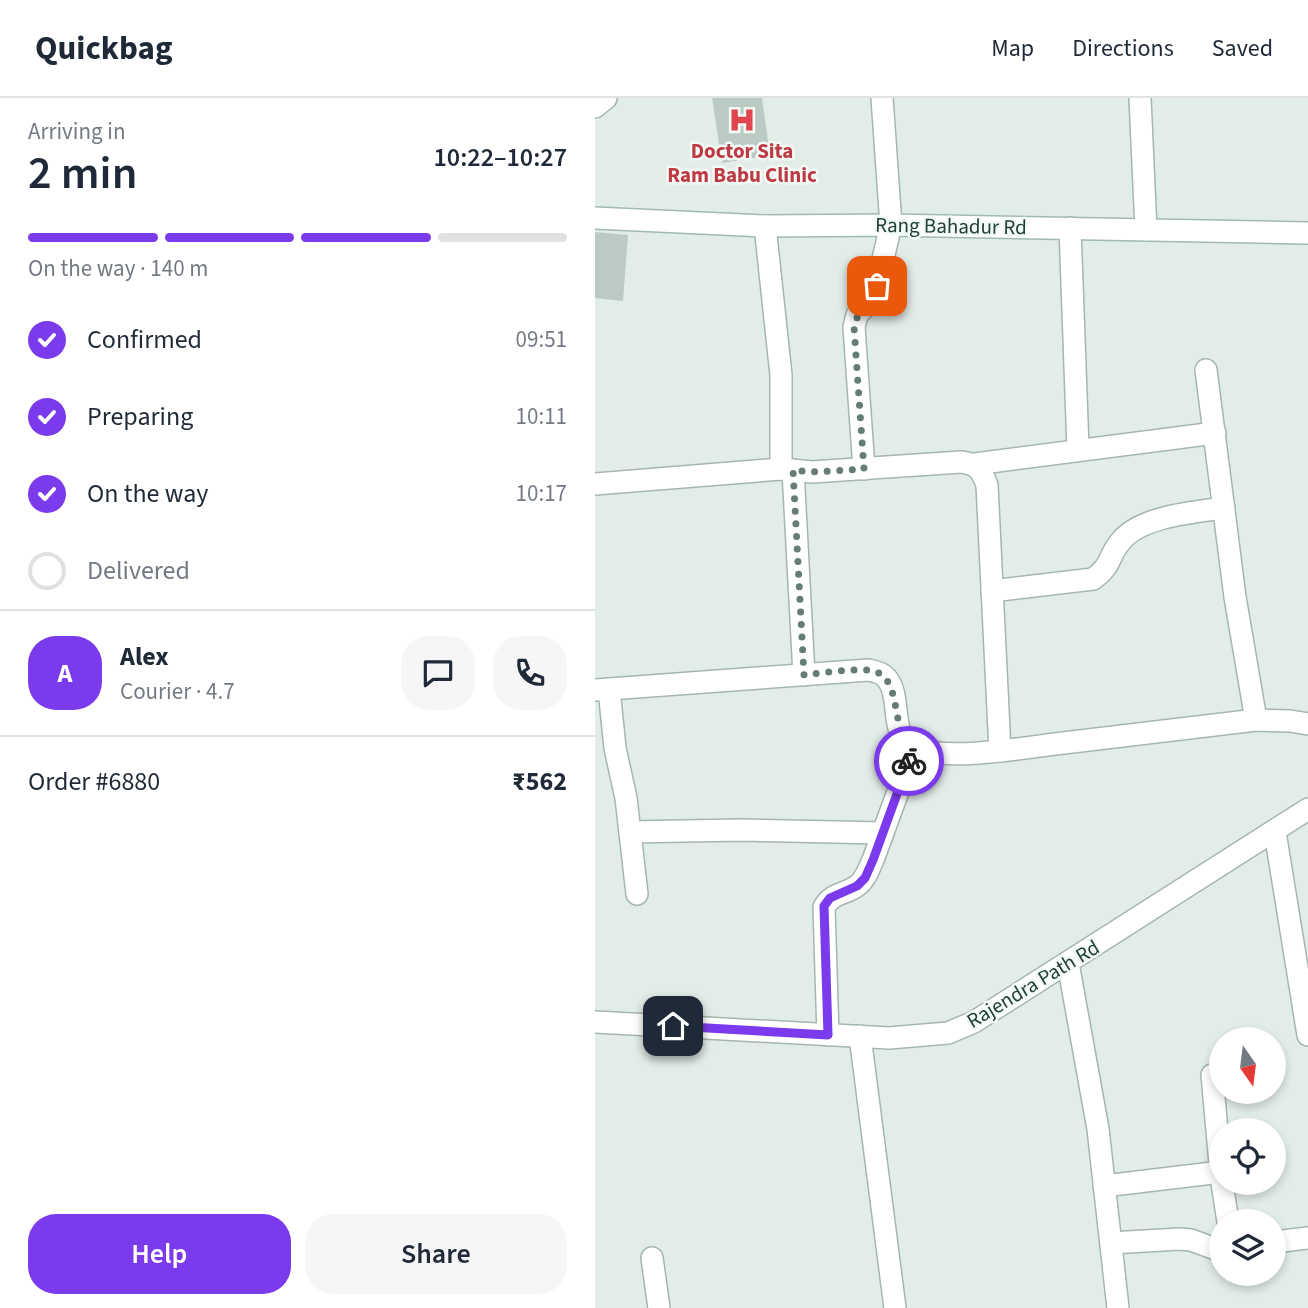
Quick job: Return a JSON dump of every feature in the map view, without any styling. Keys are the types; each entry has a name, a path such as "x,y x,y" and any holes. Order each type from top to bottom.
{"street":[{"path":"595,107 606,98"},
{"path":"864,469 854,327 857,315 874,297 891,225 882,98"},
{"path":"1140,98 1146,230"},
{"name":"Rang Bahadur Rd","path":"595,218 765,226 891,225 1308,233"},
{"path":"765,226 781,375 804,675"},
{"path":"1070,228 1077,449"},
{"path":"1206,370 1235,597 1256,720"},
{"path":"595,484 787,469 812,472 961,462 975,464 1215,433"},
{"path":"975,464 982,472 987,485 1000,751"},
{"path":"992,591 1093,579 1111,562 1122,539 1137,529 1177,515 1224,508"},
{"path":"637,894 626,798 602,690 868,670 882,674 891,684 900,730 906,742 913,748 951,752 1000,751 1256,720 1308,724"},
{"path":"828,1035 824,906 830,898 857,886 865,878 913,748"},
{"name":"Rajendra Path Rd","path":"595,1022 860,1036 916,1037 948,1033 974,1022 1308,809"},
{"path":"630,832 741,830 883,833"},
{"path":"1275,832 1308,1035"},
{"path":"1068,963 1098,1129 1118,1308"},
{"path":"860,1036 895,1308"},
{"path":"1104,1186 1209,1174"},
{"path":"1286,1241 1308,1238"},
{"path":"1111,1243 1179,1239 1209,1247"},
{"path":"652,1258 659,1308"}],"building":[{"path":"712,98 762,98 770,155 722,163"},
{"path":"595,232 628,235 623,301 595,298"}],"way so far":[{"path":"877,286 874,297 857,315 854,327 864,469 812,472 793,470 804,675 868,670 882,674 891,684 900,730 906,742 913,748 909,761"}],"place":[{"name":"Doctor Sita Ram Babu Clinic","path":"742,120"}],"route":[{"path":"673,1026 828,1035 824,906 830,898 857,886 865,878 909,761"}]}
